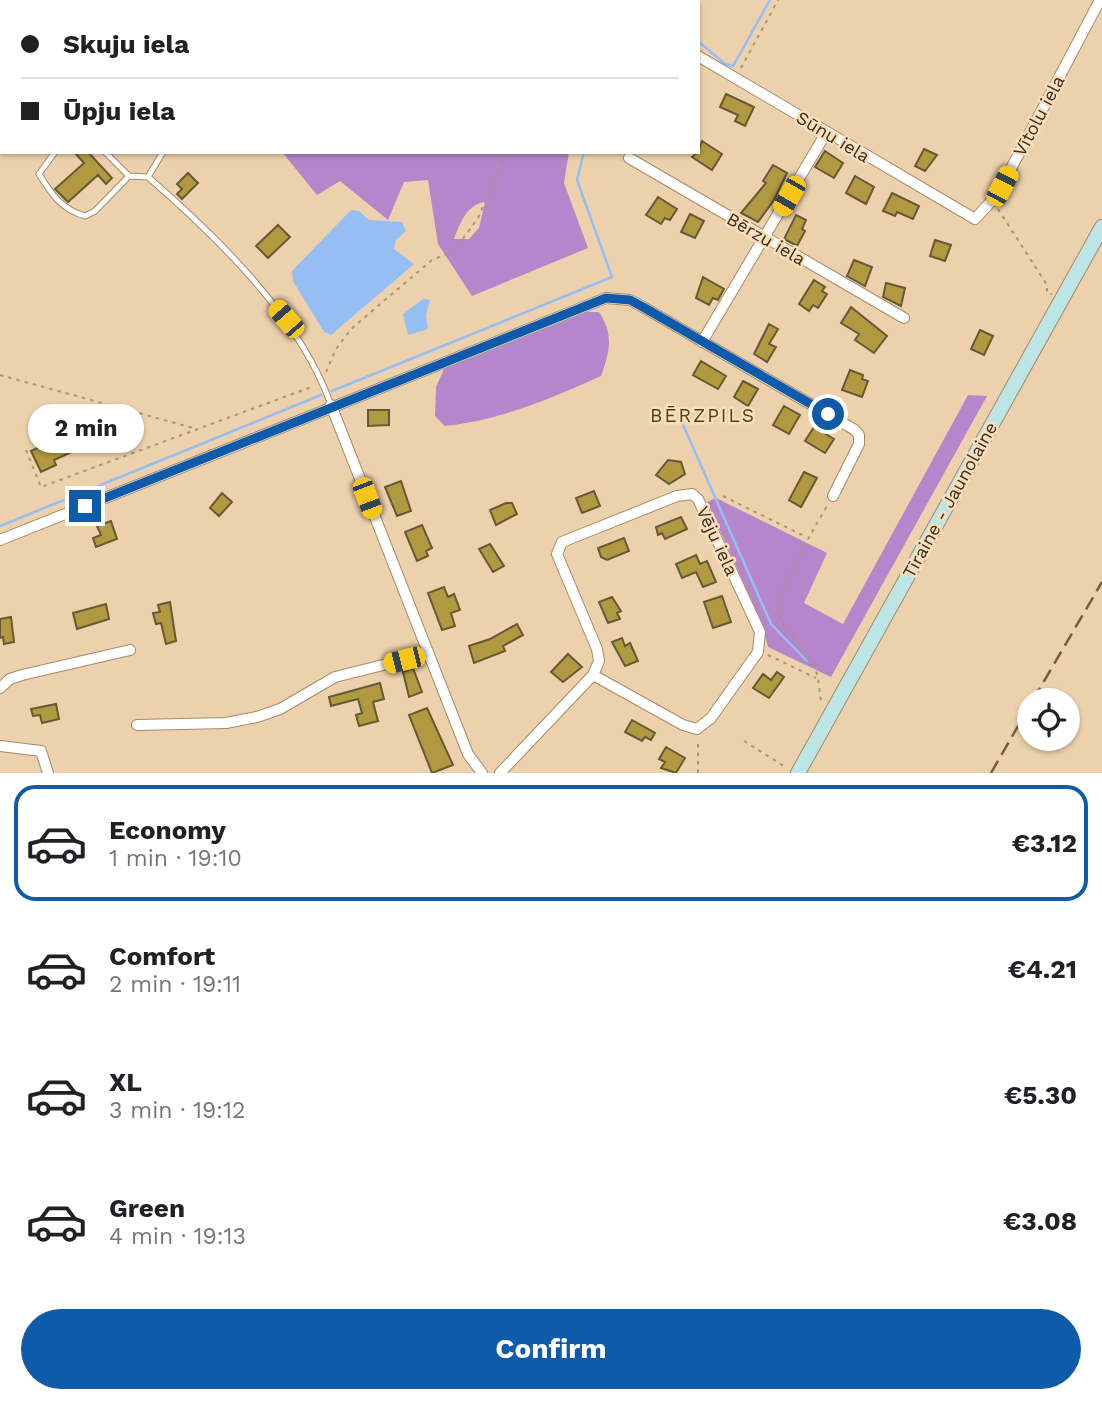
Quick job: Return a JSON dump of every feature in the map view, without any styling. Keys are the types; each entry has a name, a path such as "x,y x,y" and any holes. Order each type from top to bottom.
{"main road":[{"name":"Tīraine - Jaunolaine","path":"796,773 1102,227"}],"street":[{"name":"Vītolu iela","path":"993,202 1100,0"},
{"name":"Sūnu iela","path":"700,57 967,217 975,219 993,202"},
{"path":"702,342 826,133"},
{"name":"Bērzu iela","path":"629,158 764,239 904,318"},
{"path":"0,540 331,405 606,298 630,300 849,426 859,435 859,444 833,496"},
{"path":"331,405 468,754 482,773"},
{"name":"Vēju iela","path":"593,675 599,662 597,649 557,554 558,547 562,542 685,494 692,494 698,499 760,632 758,652"},
{"path":"0,688 10,679 22,675 130,650"},
{"path":"500,773 593,675 683,725 697,729 711,718 758,652"},
{"path":"137,725 226,723 280,709 335,677 427,654"},
{"path":"0,746 41,751 48,773"}],"lane":[{"path":"54,154 39,174 55,201 69,211 85,216 95,211 129,176"},
{"path":"107,154 129,176 149,177 201,225 286,319 322,383 331,405"},
{"path":"149,177 162,154"}],"path":[{"path":"735,78 778,0"},
{"path":"26,450 41,487 322,383 336,349 351,329 432,260 454,251 478,218 506,154"},
{"path":"993,202 1047,285 1047,293"},
{"path":"0,374 198,429"},
{"path":"723,496 807,538"},
{"path":"821,700 815,667 779,616 777,602 791,578 807,538 833,496"},
{"path":"758,652 817,679"},
{"path":"744,741 796,773"},
{"path":"698,773 699,742"}],"shaded area":[{"path":"284,154 569,154 564,183 588,248 472,296 438,244 428,180 404,182 388,220 340,181 317,195","holes":["485,202 479,228 469,239 454,239 469,211"]},
{"path":"587,312 599,312 609,336 607,359 601,376 544,400 486,419 445,426 435,416 436,387 444,369"},
{"path":"968,395 987,396 831,677 768,647 761,621 707,502 716,498 827,553 804,603 843,624"}],"water":[{"path":"351,210 359,211 369,220 402,222 406,231 396,240 394,249 414,264 331,335 324,332 293,281 292,271"},
{"path":"423,299 430,300 426,315 428,329 408,335 403,314"}],"building":[{"path":"726,94 754,107 745,126 735,121 738,115 720,107"},
{"path":"702,141 722,154 712,170 692,157 700,154"},
{"path":"924,149 937,155 925,171 915,166"},
{"path":"825,151 843,163 834,178 815,167"},
{"path":"76,154 90,154 112,178 106,184 98,175 68,202 55,189 84,163"},
{"path":"773,165 787,173 774,200 758,222 741,213 766,183 763,181"},
{"path":"188,173 198,183 182,199 177,194 182,189 177,184"},
{"path":"855,176 874,187 866,204 846,193"},
{"path":"892,193 919,206 913,219 897,212 895,216 883,211"},
{"path":"658,197 677,209 670,220 665,218 661,224 646,215"},
{"path":"690,214 704,221 695,238 681,232"},
{"path":"796,215 806,220 802,229 805,231 797,246 784,239"},
{"path":"278,225 290,237 268,258 256,246"},
{"path":"935,240 951,245 945,261 930,256"},
{"path":"854,260 872,267 865,286 847,276"},
{"path":"703,277 724,289 718,300 713,298 709,305 696,298"},
{"path":"814,280 825,287 822,291 827,294 818,308 813,305 809,311 799,304"},
{"path":"886,283 905,288 901,306 883,297"},
{"path":"851,307 887,336 874,353 855,340 859,334 841,323"},
{"path":"769,324 778,329 769,344 776,347 767,362 754,354"},
{"path":"980,330 993,336 984,355 971,349"},
{"path":"701,361 726,376 718,389 693,375"},
{"path":"850,370 863,375 862,379 868,381 862,397 842,390"},
{"path":"743,381 758,389 748,406 734,397"},
{"path":"784,406 800,415 789,434 773,425"},
{"path":"88,407 102,438 54,460 56,465 41,472 31,451 82,427 75,413"},
{"path":"368,410 389,410 389,425 368,426"},
{"path":"814,427 834,439 825,453 805,441"},
{"path":"668,460 681,462 685,474 669,484 656,475"},
{"path":"804,472 817,478 801,507 789,500"},
{"path":"401,481 411,511 397,516 385,487"},
{"path":"594,491 600,506 582,513 576,498"},
{"path":"222,493 232,502 219,516 210,508"},
{"path":"512,503 517,514 496,525 490,510"},
{"path":"681,517 687,529 665,539 662,533 658,535 656,527"},
{"path":"111,521 117,539 96,547 93,538 101,535 97,526"},
{"path":"422,525 432,548 426,551 428,556 417,561 405,532"},
{"path":"624,538 629,551 607,560 601,557 598,548"},
{"path":"490,544 504,566 493,572 479,549"},
{"path":"696,555 700,564 707,561 716,582 703,587 696,572 682,578 676,564"},
{"path":"444,587 448,597 454,594 460,610 451,613 455,626 442,630 428,593"},
{"path":"722,596 731,622 713,628 704,602"},
{"path":"612,597 621,611 617,613 620,619 608,623 599,602"},
{"path":"170,602 176,641 166,644 161,623 156,624 153,613 160,612 158,605"},
{"path":"106,604 109,619 77,629 73,613"},
{"path":"11,617 14,642 4,644 3,637 0,638 0,619"},
{"path":"517,624 523,635 503,646 505,651 474,663 469,646 490,639"},
{"path":"622,638 625,646 630,643 638,661 625,666 612,642"},
{"path":"568,654 582,667 563,682 551,672"},
{"path":"413,668 422,692 409,697 403,672"},
{"path":"777,672 784,677 769,698 753,688 763,674 771,680"},
{"path":"380,683 384,699 373,702 378,721 359,726 356,715 362,713 358,699 331,706 329,697"},
{"path":"56,704 59,719 42,723 40,715 33,716 31,709"},
{"path":"427,708 453,765 432,773 409,715"},
{"path":"632,720 655,733 651,740 645,737 642,741 625,732"},
{"path":"666,747 685,758 676,773 661,768 665,762 659,759"}],"waterway":[{"path":"700,43 725,64 733,66 770,0"},
{"path":"332,391 612,277 577,180 584,154"},
{"path":"0,526 321,395"},
{"path":"680,418 771,624 807,661"}],"railway":[{"path":"1040,688 1102,582"},
{"path":"991,773 1017,728"}],"district":[{"name":"BĒRZPILS","path":"703,415"}],"route":[{"path":"85,506 331,405 606,298 630,300 828,414"}]}
